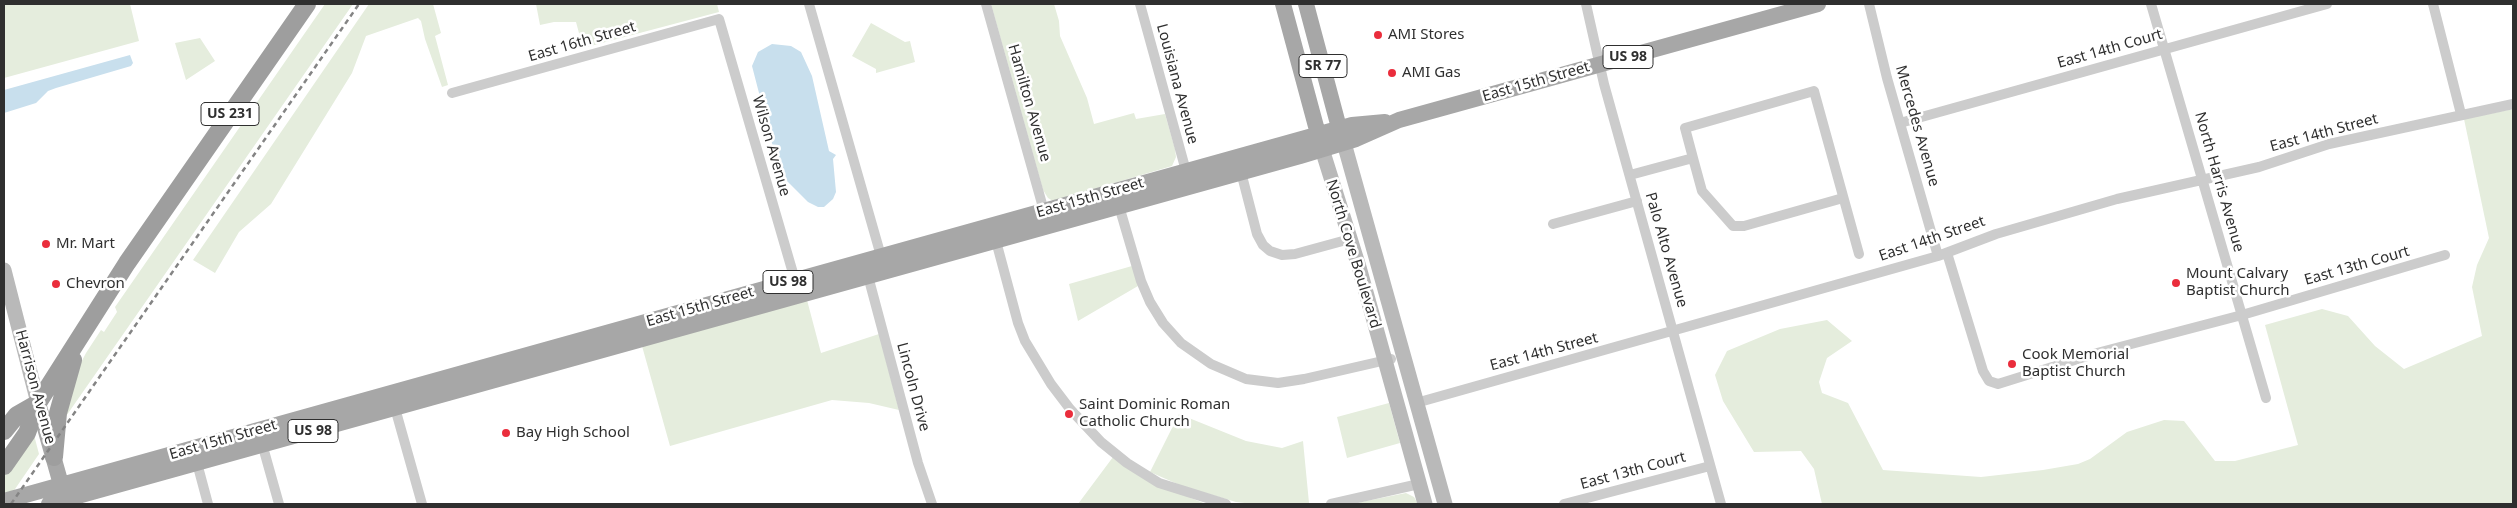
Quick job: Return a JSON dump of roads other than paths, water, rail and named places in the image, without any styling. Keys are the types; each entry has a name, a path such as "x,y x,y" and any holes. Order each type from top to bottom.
{"highway":[{"name":"US 231","path":"38,403 142,241 307,4"},
{"path":"54,457 61,399 81,334"},
{"path":"4,431 17,415 38,403"},
{"path":"4,466 27,433 38,403"}],"main road":[{"name":"North Cove Boulevard","path":"1282,4 1320,142 1377,334 1388,359"},
{"name":"North Cove Boulevard","path":"1306,4 1444,504"},
{"name":"East 15th Street","path":"64,496 260,437 1341,136 1352,125 1398,120 1818,4"},
{"name":"East 15th Street","path":"1188,179 1240,172 1320,142"},
{"name":"Harrison Avenue","path":"4,270 64,496"},
{"path":"1388,359 1403,393 1407,399 1416,403"},
{"path":"1388,359 1425,504"},
{"name":"US 98","path":"4,501 64,496"},
{"name":"US 98","path":"49,504 64,496"}],"street":[{"path":"810,4 883,264"},
{"name":"Hamilton Avenue","path":"986,4 1046,218"},
{"name":"Louisiana Avenue","path":"1140,4 1188,179"},
{"name":"Palo Alto Avenue","path":"1586,4 1600,64 1721,504"},
{"name":"Mercedes Avenue","path":"1870,4 1900,123 1983,370 1989,381"},
{"name":"North Harris Avenue","path":"2151,4 2266,398"},
{"name":"East 14th Court","path":"1900,123 2327,4"},
{"path":"2433,4 2460,114"},
{"name":"East 16th Street","path":"452,94 719,19"},
{"name":"Wilson Avenue","path":"719,19 796,288"},
{"path":"1843,198 1744,226 1733,226 1702,191 1685,128 1814,92 1859,254"},
{"name":"East 14th Street","path":"1416,403 1674,332 1943,254 1996,234 2108,201 2259,167 2329,144 2513,104"},
{"path":"1630,175 1693,158"},
{"path":"1240,172 1257,234 1263,245 1270,251 1282,255 1295,254 1350,239"},
{"path":"1117,198 1139,275 1150,302 1163,323 1181,343 1211,364 1246,379 1278,383 1304,380 1388,359"},
{"path":"1553,224 1637,200"},
{"path":"994,233 1018,323 1025,341 1051,384 1070,409 1101,442 1127,463 1159,483 1226,504"},
{"name":"East 13th Court","path":"1989,381 1998,384 2097,352 2242,315 2445,255"},
{"name":"Lincoln Drive","path":"866,269 918,463 932,504"},
{"path":"393,401 422,504"},
{"path":"260,437 279,504"},
{"path":"195,456 208,504"},
{"name":"East 13th Court","path":"1564,504 1710,466"},
{"path":"1331,504 1419,484"}],"water":[{"path":"772,44 791,46 801,52 812,76 829,151 836,155 833,159 836,192 833,199 824,207 818,207 808,202 787,181 773,147 752,66 758,52"},
{"path":"130,55 133,63 131,66 56,88 48,91 36,103 4,113 4,90"}],"railway":[{"path":"11,504 359,4"}],"place":[{"name":"AMI Stores","path":"1378,35"},
{"name":"AMI Gas","path":"1392,73"},
{"name":"Mr. Mart","path":"46,244"},
{"name":"Mount Calvary Baptist Church","path":"2176,283"},
{"name":"Chevron","path":"56,284"},
{"name":"Cook Memorial Baptist Church","path":"2012,364"},
{"name":"Saint Dominic Roman Catholic Church","path":"1069,414"},
{"name":"Bay High School","path":"506,433"}]}
